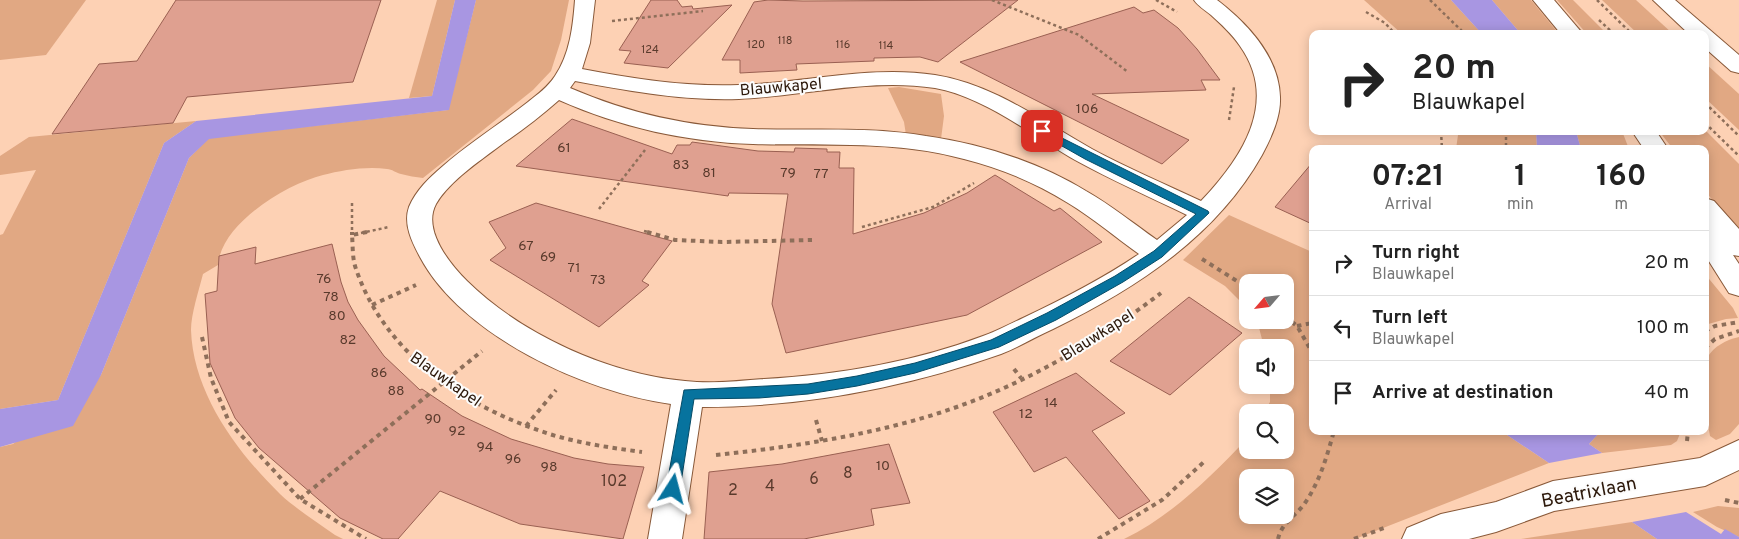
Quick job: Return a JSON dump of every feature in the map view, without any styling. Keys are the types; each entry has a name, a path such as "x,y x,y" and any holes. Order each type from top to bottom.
{"street":[{"path":"584,12 578,48 563,81 521,120 457,167 432,191 421,210 420,220 427,246 458,290 488,315 555,356 576,366 627,384 688,394 808,389 857,381 915,368 995,344 1083,300 1158,254 1204,213 1238,175 1254,149 1265,123 1269,102 1266,80 1257,57 1242,34 1221,12 1204,0"},
{"path":"1544,0 1570,30"},
{"path":"1663,0 1697,30"},
{"path":"1709,40 1739,66"},
{"name":"Blauwkapel","path":"563,81 692,92 776,89 880,79 936,82 980,96 1088,156 1204,213"},
{"path":"563,81 630,118 663,127 726,135 880,137 952,148 1004,164 1046,180 1078,197 1158,254"},
{"path":"1709,212 1739,247"},
{"path":"1709,239 1739,286"},
{"path":"665,539 688,394"},
{"name":"Beatrixlaan","path":"1697,474 1739,454"},
{"name":"Beatrixlaan","path":"1418,539 1441,530 1496,517 1552,496 1697,474 1739,477"}],"path":[{"path":"992,0 1078,35 1128,72"},
{"path":"1156,0 1181,15"},
{"path":"1430,0 1461,30"},
{"path":"1597,0 1628,30"},
{"path":"584,12 703,11"},
{"path":"1366,12 1385,23 1391,30"},
{"path":"1227,127 1233,96 1232,78"},
{"path":"1709,107 1739,136"},
{"path":"599,209 663,127"},
{"path":"1709,127 1739,156"},
{"path":"862,227 933,207 971,186 1004,164"},
{"name":"Blauwkapel","path":"352,203 352,235 356,269 372,306 402,349 443,382 476,404 526,426 575,441 625,451 678,456 753,451 840,438 938,413 987,395 1066,356 1142,309 1164,290"},
{"path":"352,235 420,220"},
{"path":"644,231 675,240 722,242 812,240"},
{"path":"1194,266 1208,252"},
{"path":"1202,259 1239,282"},
{"path":"372,306 445,272"},
{"path":"1709,329 1715,326 1739,322"},
{"path":"1294,324 1309,347"},
{"path":"1297,326 1309,324"},
{"path":"300,499 510,329"},
{"path":"1709,344 1715,339 1739,332"},
{"path":"202,337 204,357 230,422 256,453 300,499 366,539"},
{"path":"526,426 576,366"},
{"path":"1278,539 1279,530 1304,505 1326,465 1333,435"},
{"path":"1098,539 1162,500 1206,460"}],"shaded area":[{"path":"0,0 86,0 46,55 0,60"},
{"path":"437,0 455,0 432,96 409,98"},
{"path":"455,0 476,0 449,110 209,139 189,158 101,375 73,426 0,447 0,409 58,400 164,143 196,121 432,96"},
{"path":"476,0 569,0 561,40 551,71 533,90 423,178 404,175 389,169 355,169 330,173 308,180 274,197 258,208 230,235 222,250 218,265 203,274 192,317 191,330 194,353 200,376 209,399 233,440 248,460 280,494 343,539 0,539 0,447 13,444 101,375 189,158 209,138 448,110"},
{"path":"1364,0 1451,0 1478,30 1398,30"},
{"path":"1451,0 1492,0 1518,30 1478,30"},
{"path":"1492,0 1531,0 1556,30 1518,30"},
{"path":"1557,0 1573,0 1603,30 1583,30"},
{"path":"1602,0 1636,0 1669,30 1634,30"},
{"path":"1709,67 1739,94 1739,130 1709,102"},
{"path":"899,87 941,94 944,116 941,139 906,135 904,122 888,88"},
{"path":"196,121 164,143 58,400 0,409 0,235 3,234 36,170 0,175 0,156 29,137"},
{"path":"1709,134 1739,164 1739,232 1709,196 1709,145 1670,145 1662,135"},
{"path":"1458,135 1536,135 1537,145 1457,145"},
{"path":"1536,135 1577,135 1580,145 1537,145"},
{"path":"1577,135 1624,135 1627,145 1580,145"},
{"path":"1229,215 1309,251 1309,435 1507,435 1549,463 1355,539 1124,539 1159,519 1175,507 1205,481 1239,447 1239,459 1294,459 1294,404 1269,404 1270,394 1294,394 1294,339 1262,339 1259,329 1294,329 1294,274 1239,274 1239,300 1225,286 1183,260"},
{"path":"1709,279 1733,308 1738,318 1709,324"},
{"path":"1739,337 1739,424 1730,434 1716,440 1710,436 1709,430 1709,355 1717,347"},
{"path":"1507,435 1597,435 1589,444 1602,453 1549,463"},
{"path":"1597,435 1679,435 1677,441 1671,445 1602,453 1589,444"},
{"path":"1718,506 1739,508 1739,537 1717,527 1693,512"},
{"path":"1686,512 1721,534 1725,529 1739,537 1739,539 1657,539 1632,522"},
{"path":"1632,522 1657,539 1521,539"}],"building":[{"path":"176,0 381,0 353,82 187,97 173,123 52,134 99,64 137,61"},
{"path":"651,0 677,0 682,7 692,6 693,9 732,5 668,68 624,63 631,51 619,50"},
{"path":"768,0 1018,0 938,62 920,57 874,58 874,61 796,64 797,70 740,73 740,60 722,60 754,2"},
{"path":"1134,7 1143,13 1154,10 1178,28 1197,49 1220,80 1201,80 1206,90 1092,94 1189,140 1162,164 960,62"},
{"path":"572,119 672,154 677,145 690,145 692,142 758,151 794,152 795,148 827,149 827,152 840,152 839,168 854,168 853,234 924,213 967,193 995,175 1054,211 1060,208 1102,242 967,315 786,353 772,304 788,194 729,193 728,196 516,166"},
{"path":"1309,167 1309,223 1275,207"},
{"path":"536,203 672,241 642,281 649,285 599,327 490,260 506,248 489,222"},
{"path":"332,244 341,282 348,302 358,320 384,356 420,390 422,389 462,416 511,439 574,458 608,464 644,467 623,539 520,524 440,491 398,539 383,539 340,518 259,448 235,418 210,363 205,294 217,291 219,256 256,247 255,264"},
{"path":"1189,297 1242,333 1170,395 1110,361"},
{"path":"1076,373 1125,413 1092,431 1150,501 1119,519 1066,457 1034,472 993,412"},
{"path":"889,444 910,503 871,509 874,525 804,539 704,539 709,472 782,464"}],"route":[{"path":"673,489 688,394 808,389 857,381 915,368 995,344 1052,317 1119,279 1158,254 1204,213 1088,156 1042,131"}]}
